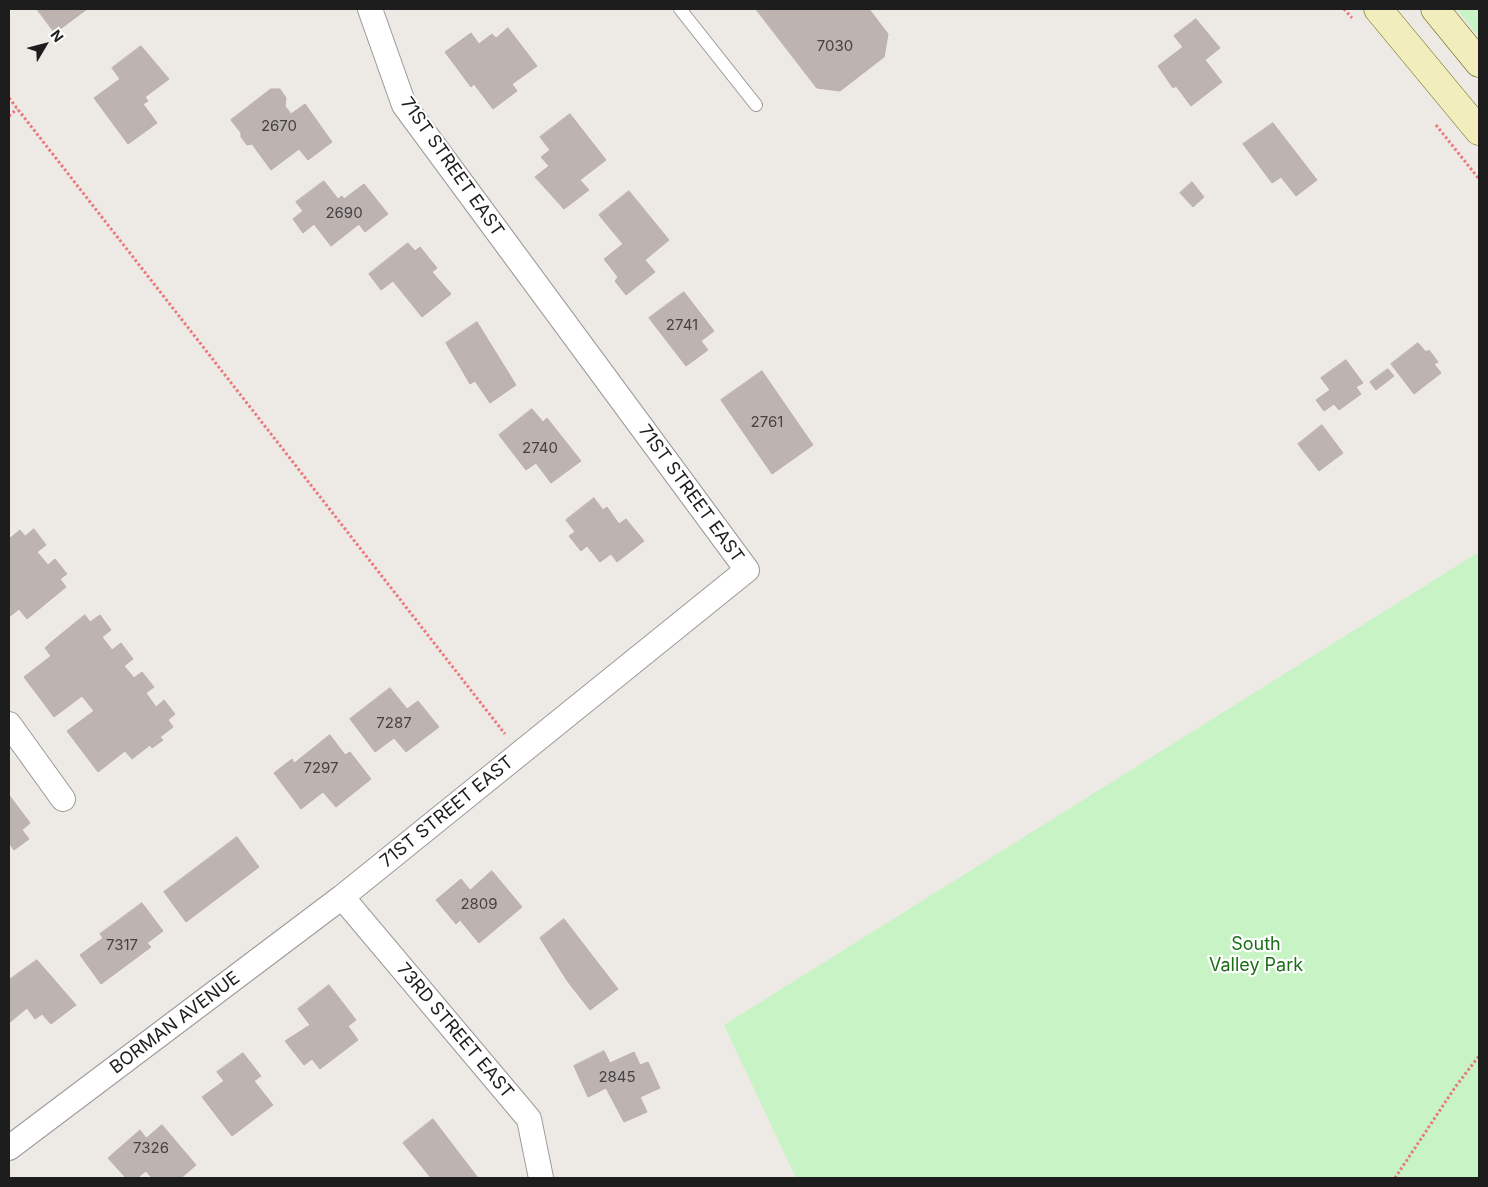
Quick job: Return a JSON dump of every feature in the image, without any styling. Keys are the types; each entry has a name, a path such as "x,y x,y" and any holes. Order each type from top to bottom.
{"main road":[{"path":"1378,9 1479,132"},
{"path":"1435,9 1479,63"}],"street":[{"name":"71ST STREET EAST","path":"342,897 748,570 404,105 370,9"},
{"path":"9,724 63,799"},
{"name":"BORMAN AVENUE","path":"9,1148 342,897"},
{"name":"73RD STREET EAST","path":"342,897 529,1119 541,1178"}],"lane":[{"path":"680,9 756,105"}],"path":[{"path":"9,98 520,753"},
{"path":"9,116 18,109"},
{"path":"1395,1178 1456,1086 1479,1056"}],"green space":[{"path":"1457,9 1479,9 1479,37"},
{"name":"South Valley Park","path":"1479,552 1479,1178 796,1178 724,1025"}],"building":[{"path":"37,9 87,9 55,33"},
{"path":"756,9 869,9 888,34 884,57 840,91 817,88"},
{"path":"1196,19 1220,48 1205,60 1222,82 1191,106 1176,86 1173,88 1158,66 1183,47 1174,36"},
{"path":"508,28 537,66 512,84 517,91 493,109 474,84 471,87 445,52 471,33 479,44 492,34 496,38"},
{"path":"141,46 169,79 145,97 148,101 143,104 157,123 128,144 94,98 120,79 112,68"},
{"path":"271,89 280,89 286,98 285,106 291,114 305,104 332,142 308,160 299,149 271,170 252,144 247,145 231,120"},
{"path":"570,114 606,160 580,180 589,190 564,209 535,177 549,166 541,157 550,150 540,137"},
{"path":"1273,123 1317,180 1296,196 1281,177 1272,183 1243,144"},
{"path":"324,181 338,199 342,196 344,199 364,184 388,214 365,232 359,224 331,246 314,224 303,233 293,219 303,211 296,202"},
{"path":"1192,182 1204,197 1193,207 1180,193"},
{"path":"629,191 669,240 645,260 655,272 626,295 615,281 618,277 604,259 623,244 599,215"},
{"path":"408,243 415,251 420,247 437,268 432,272 451,294 422,317 393,281 381,290 369,274"},
{"path":"684,292 714,331 701,341 708,350 686,366 649,318"},
{"path":"477,322 516,385 490,403 475,381 470,384 446,343"},
{"path":"1418,343 1426,352 1429,350 1438,362 1434,364 1441,373 1414,394 1391,364"},
{"path":"1346,360 1363,383 1356,387 1361,394 1339,410 1334,404 1324,411 1316,400 1330,390 1321,378"},
{"path":"1388,369 1394,376 1376,390 1370,382"},
{"path":"762,371 813,445 772,474 721,400"},
{"path":"532,409 543,422 547,418 581,461 551,483 536,463 526,470 499,435"},
{"path":"1322,425 1343,453 1319,471 1298,444"},
{"path":"594,498 603,510 607,507 619,524 626,519 644,541 617,562 611,554 600,562 587,546 581,551 569,536 575,532 566,520"},
{"path":"34,529 46,545 37,552 48,565 55,559 67,574 60,579 66,587 27,619 19,609 9,617 9,539 20,530 25,536"},
{"path":"85,615 90,622 100,615 111,630 102,637 112,650 121,643 133,659 124,666 134,678 142,672 154,687 146,693 156,707 164,700 175,714 168,720 173,727 160,737 163,740 152,748 150,745 132,759 125,751 98,772 67,731 94,711 82,696 54,717 24,677 51,656 45,648"},
{"path":"390,688 407,709 418,701 439,727 406,752 394,738 375,752 350,719"},
{"path":"330,735 345,755 350,752 371,779 336,807 323,792 301,809 274,773 292,759 294,763"},
{"path":"9,795 30,823 22,830 29,839 14,850 9,843"},
{"path":"237,837 259,867 186,922 164,892"},
{"path":"492,871 522,907 479,943 460,920 456,924 436,900 461,879 470,890"},
{"path":"142,903 163,931 147,943 151,947 101,984 80,955 103,938 100,934"},
{"path":"564,919 618,989 590,1010 568,982 540,938"},
{"path":"37,960 76,1005 51,1024 42,1014 35,1019 27,1008 9,1023 9,980"},
{"path":"329,985 356,1020 348,1026 358,1040 320,1069 312,1059 304,1065 285,1041 310,1025 298,1009"},
{"path":"604,1051 610,1063 634,1052 640,1065 648,1062 660,1088 640,1097 647,1112 624,1122 606,1088 588,1097 574,1066"},
{"path":"243,1053 261,1076 254,1081 273,1105 232,1136 202,1097 224,1081 217,1072"},
{"path":"433,1119 478,1178 431,1178 403,1143"},
{"path":"162,1125 196,1165 181,1178 152,1178 146,1171 137,1178 126,1178 108,1158 140,1130 146,1138"}]}
